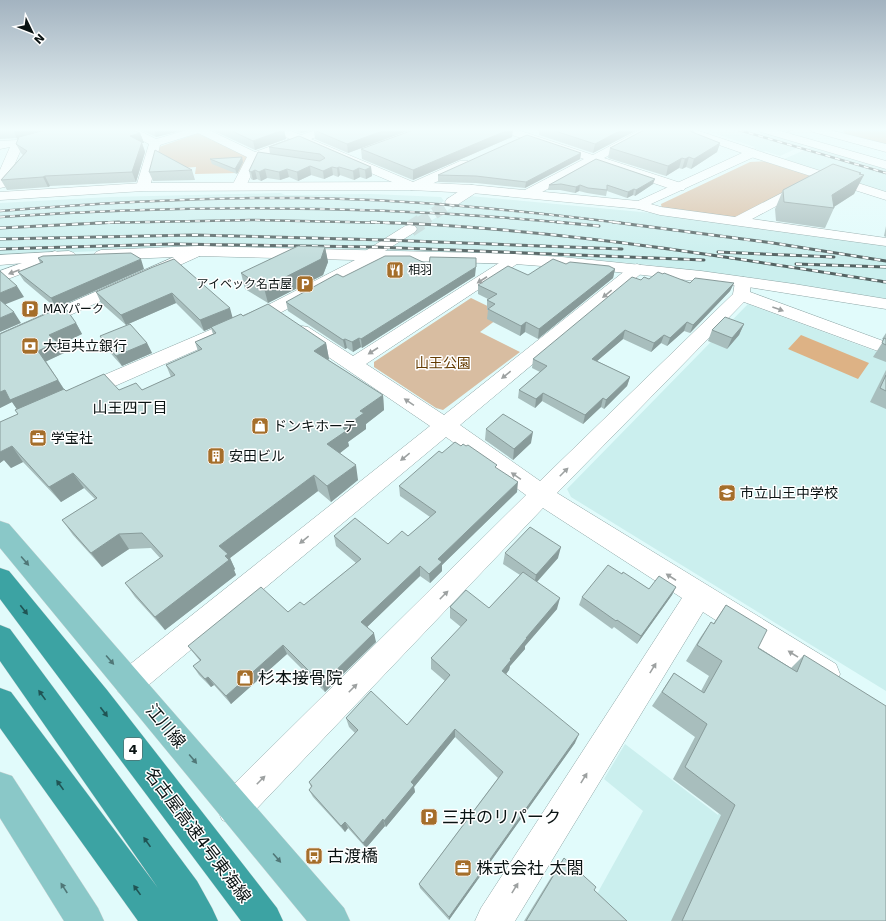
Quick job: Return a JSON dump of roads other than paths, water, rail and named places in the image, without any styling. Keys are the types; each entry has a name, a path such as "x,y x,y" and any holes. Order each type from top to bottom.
{"highway":[{"name":"名古屋高速4号東海線","path":"0,579 96,701 264,921"},
{"path":"0,638 65,726 184,894 199,921"},
{"path":"0,703 160,921"}],"main road":[{"name":"江川線","path":"0,531 331,921"},
{"path":"0,788 85,921"}],"street":[{"path":"0,184 5,173"},
{"path":"143,187 147,173"},
{"path":"239,186 246,173"},
{"path":"380,173 413,186 443,173"},
{"path":"528,194 568,173"},
{"path":"637,173 680,187"},
{"path":"640,205 710,173"},
{"path":"821,173 886,196"},
{"path":"738,221 824,174"},
{"path":"0,196 143,187 413,186 472,189 640,205 660,211 886,242"},
{"path":"452,202 472,189"},
{"path":"65,400 272,310 370,256 410,229"},
{"path":"0,341 199,251"},
{"path":"0,260 55,256 199,251 515,259 567,262 637,269 742,289 886,304"},
{"path":"0,277 55,256"},
{"path":"352,364 515,259"},
{"path":"129,683 637,269"},
{"path":"742,289 886,348"},
{"path":"234,808 742,289"},
{"path":"272,310 542,494 699,595 846,686"},
{"path":"494,921 699,595"}],"tunnel":[{"path":"419,223 452,202"},
{"path":"410,229 421,222"}],"railway":[{"path":"0,211 150,201 225,198 300,198 381,200 461,206 618,223"},
{"path":"0,217 142,210 284,208 425,213 567,223"},
{"path":"102,223 252,220 392,223"},
{"path":"102,223 119,222"},
{"path":"371,222 392,223"},
{"path":"557,222 599,226"},
{"path":"613,222 618,223"},
{"path":"95,223 102,223"},
{"path":"0,228 102,223"},
{"path":"392,223 436,225 565,236 694,252 886,282"},
{"path":"618,223 773,243 886,261"},
{"path":"0,239 194,235 385,240 622,249"},
{"path":"0,249 173,244 374,247 704,260"},
{"path":"718,252 834,257"},
{"path":"796,264 886,267"}],"place":[{"name":"相羽","path":"395,270"},
{"name":"アイベック名古屋","path":"305,284"},
{"name":"MAYパーク","path":"30,309"},
{"name":"大垣共立銀行","path":"30,346"},
{"name":"ドンキホーテ","path":"260,426"},
{"name":"学宝社","path":"38,438"},
{"name":"安田ビル","path":"216,456"},
{"name":"市立山王中学校","path":"727,493"},
{"name":"杉本接骨院","path":"245,678"},
{"name":"三井のリパーク","path":"429,817"},
{"name":"古渡橋","path":"314,856"},
{"name":"株式会社 太閤","path":"463,868"}],"district":[{"name":"山王四丁目","path":"130,408"}],"park label":[{"name":"山王公園","path":"443,363"}]}
